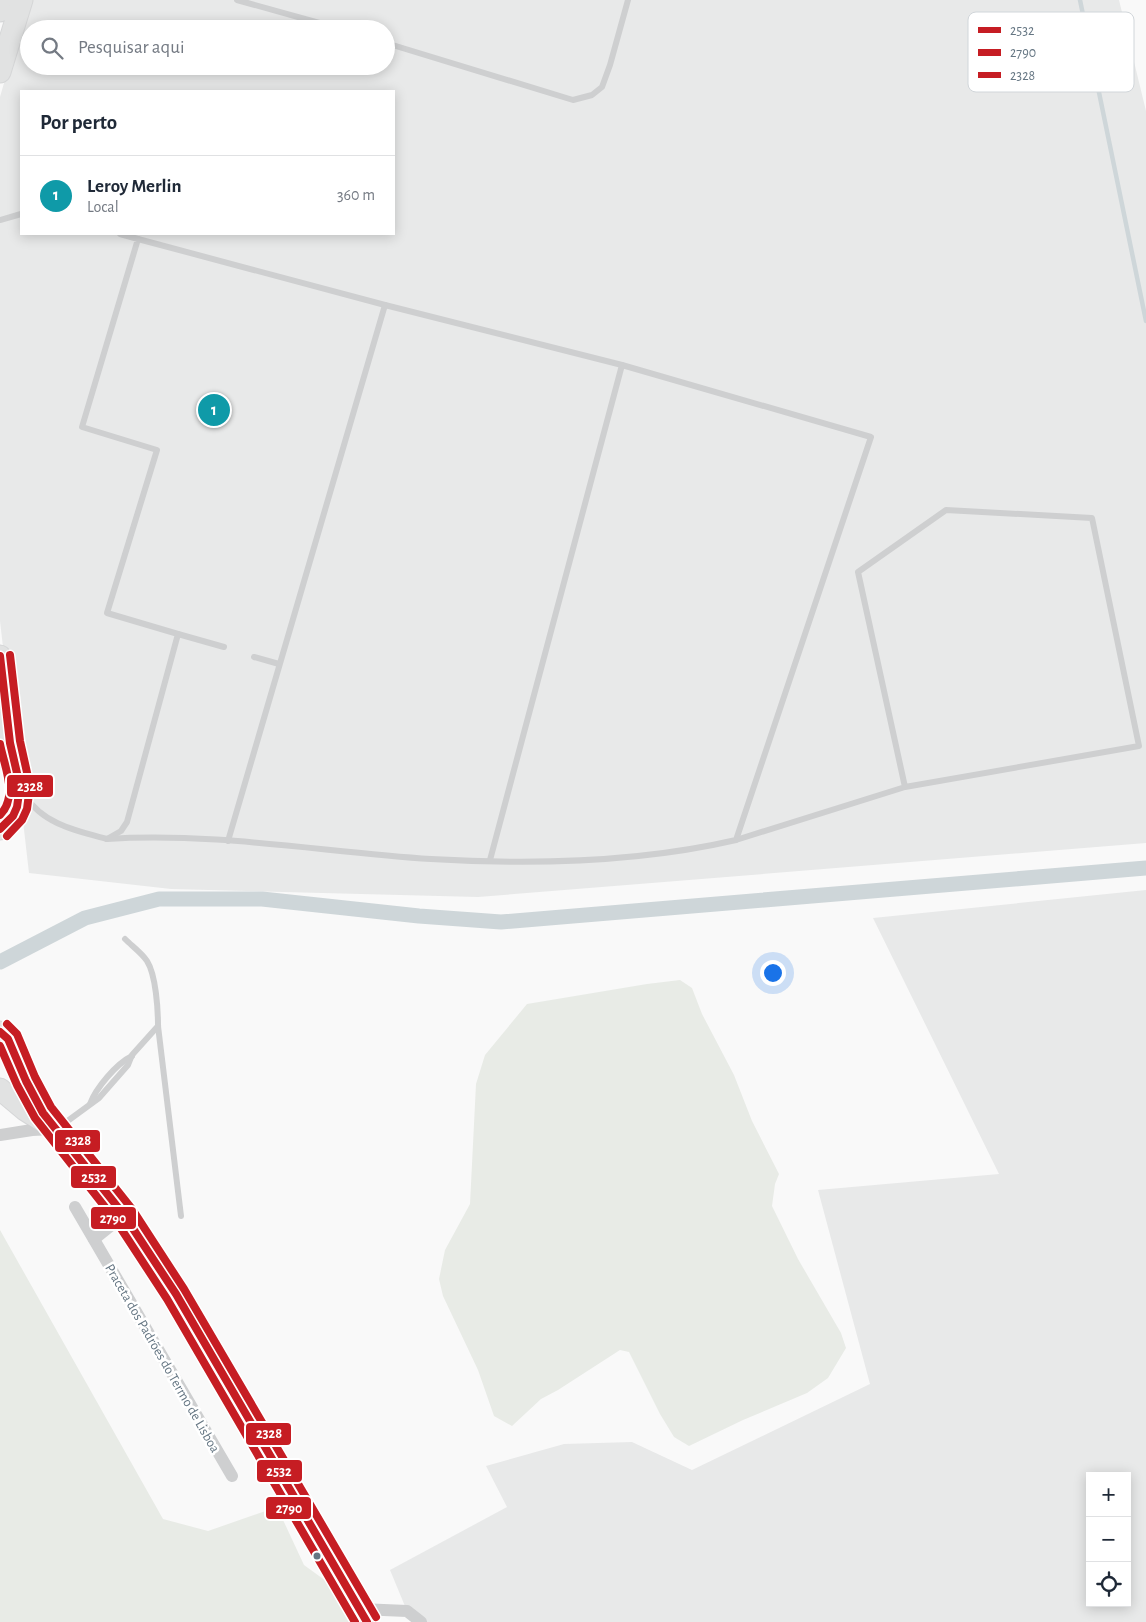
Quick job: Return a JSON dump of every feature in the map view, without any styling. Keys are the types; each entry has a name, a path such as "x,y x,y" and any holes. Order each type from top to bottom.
{"main road":[{"path":"0,11 3,0"},
{"path":"0,72 22,0"},
{"path":"0,656 10,743 19,781 17,807 13,816 0,829"},
{"path":"0,752 14,766 19,781"},
{"path":"0,1032 8,1039 26,1081 39,1105 124,1215 176,1294 363,1616"},
{"path":"0,1089 25,1110 56,1129"}],"street":[{"path":"0,1135 32,1130 56,1129"},
{"name":"Praceta dos Padrões do Termo de Lisboa","path":"75,1207 232,1476"},
{"path":"94,1239 124,1215"},
{"path":"363,1616 407,1611 421,1622"}],"lane":[{"path":"237,0 309,20"},
{"path":"395,45 573,100 584,98 592,95 602,87 628,0"},
{"path":"0,220 20,214"},
{"path":"124,235 385,306 622,365 871,437 736,840"},
{"path":"138,239 82,427 157,450 107,612 224,648"},
{"path":"228,842 385,306"},
{"path":"490,860 622,365"},
{"path":"19,781 30,803 48,818 71,830 107,839 142,837 288,845 431,859 570,862 695,849 736,840 905,787 1139,746 1092,518 946,510 858,572 905,787"},
{"path":"107,839 122,831 127,822 178,634"},
{"path":"254,657 279,664"},
{"path":"125,939 144,956 151,969 181,1216"},
{"path":"56,1129 99,1098 128,1065 132,1055 158,1026"}],"shaded area":[{"path":"28,0 1119,0 1122,12 968,12 968,92 1134,92 1134,62 1146,111 1146,843 478,897 171,889 29,873 0,621 0,97 20,28 20,75 395,75 395,20 22,20"},
{"path":"1146,890 1146,1622 421,1622 407,1611 390,1570 507,1507 486,1466 564,1444 632,1442 692,1470 870,1384 818,1190 999,1174 873,918"},
{"path":"680,980 692,988 702,1014 734,1075 752,1121 779,1174 775,1184 772,1206 798,1259 841,1333 846,1348 828,1378 807,1393 743,1420 689,1446 674,1437 660,1414 629,1352 620,1350 541,1399 512,1426 494,1416 478,1370 443,1296 439,1279 445,1250 470,1204 476,1084 485,1055 527,1004"},
{"path":"0,1230 163,1519 208,1531 277,1507 304,1565 326,1581 350,1622 0,1622"}],"waterway":[{"path":"1080,0 1082,12"},
{"path":"1099,92 1146,321"},
{"path":"0,962 85,918 159,899 262,899 419,916 501,922 1146,868"}],"transit line":[{"name":"2328","path":"7,836 22,820 27,809 30,786 20,741 10,655"},
{"name":"2532","path":"0,656 10,743 20,786 17,807 13,816 0,829"},
{"name":"2790","path":"0,744 9,781 9,799 0,815"},
{"name":"2328","path":"7,1024 17,1034 35,1077 51,1107 132,1209 184,1289 376,1617"},
{"name":"2532","path":"0,1032 8,1039 26,1081 43,1113 124,1215 176,1294 367,1622"},
{"name":"2790","path":"0,1046 17,1085 35,1118 116,1221 167,1299 355,1622"}],"place":[{"name":"Leroy Merlin","path":"214,410"}]}
